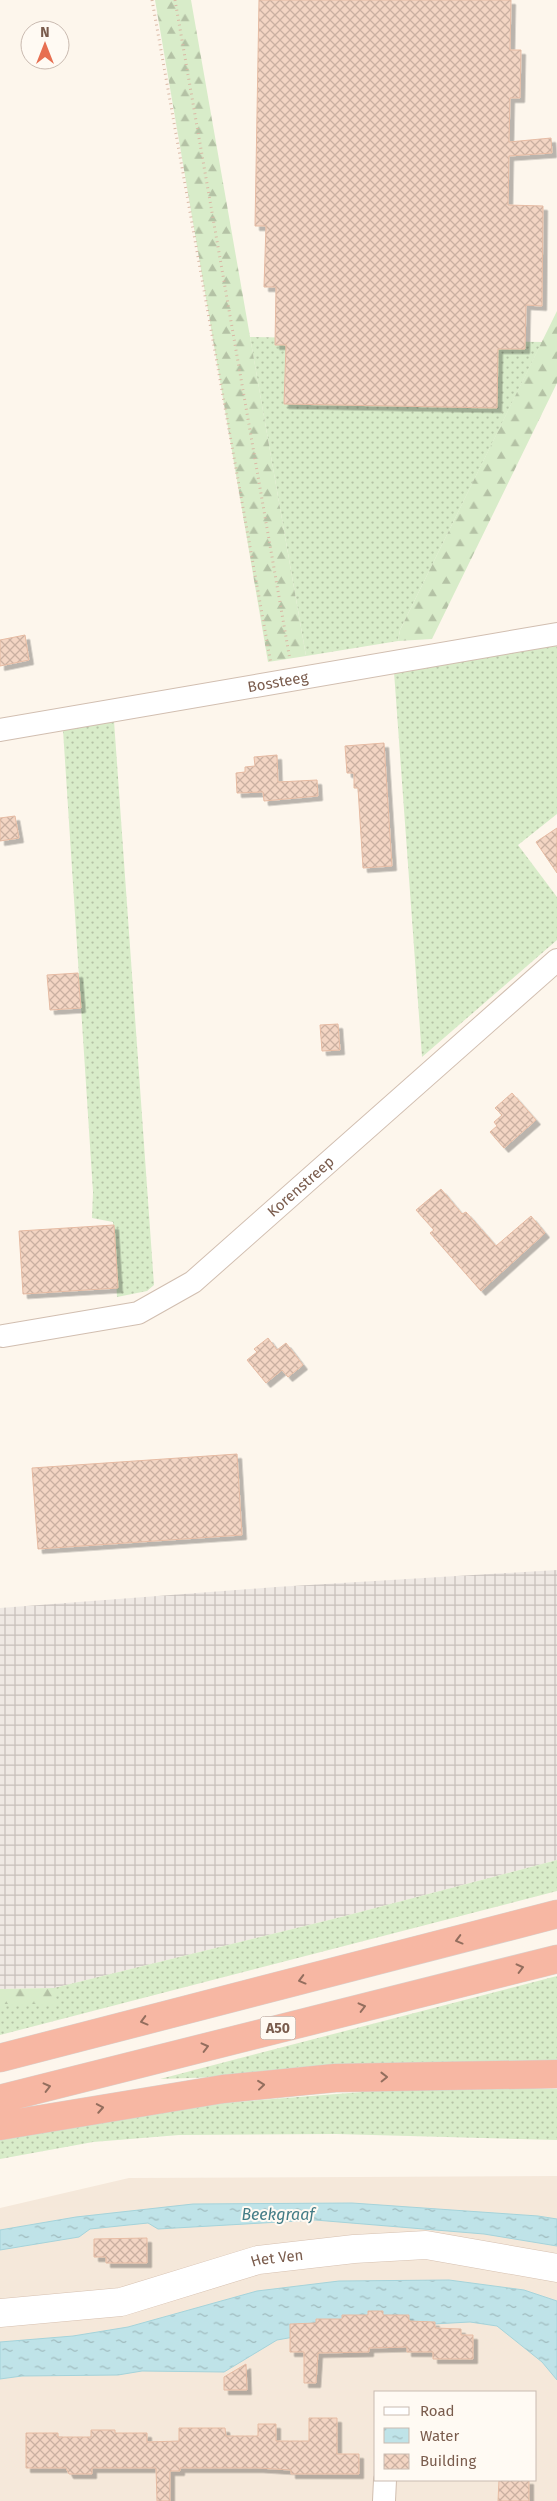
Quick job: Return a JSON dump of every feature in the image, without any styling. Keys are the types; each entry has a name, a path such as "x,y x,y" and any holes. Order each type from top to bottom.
{"highway":[{"path":"0,2058 557,1914"},
{"name":"A50","path":"0,2099 557,1959"},
{"path":"0,2126 223,2089 326,2078 557,2074"}],"street":[{"name":"Bossteeg","path":"0,730 557,634"},
{"name":"Korenstreep","path":"4,1336 138,1314 193,1282 557,960"},
{"name":"Het Ven","path":"0,2313 121,2302 258,2260 354,2249 426,2245 557,2268"},
{"path":"384,2501 385,2481"}],"path":[{"path":"152,0 284,680"},
{"path":"175,0 284,680"}],"shaded area":[{"path":"557,1570 557,1860 341,1917 54,1988 0,1989 0,1608 276,1587"},
{"path":"557,2176 557,2501 0,2501 0,2208 129,2178"}],"green space":[{"path":"155,0 191,0 306,656 268,662"},
{"path":"557,311 557,383 432,639 398,641 400,630"},
{"path":"250,337 542,342 400,630 398,641 306,656"},
{"path":"557,644 557,814 518,845 557,897 557,940 422,1057 394,672"},
{"path":"114,721 154,1285 147,1291 117,1297 113,1222 92,1218 93,1192 63,730"},
{"path":"557,1860 557,1891 0,2035 0,2004 54,2004 54,1988 341,1917"},
{"path":"557,1976 557,2066 160,2079"},
{"path":"54,1988 54,2004 0,2004 0,1989"},
{"path":"413,2088 557,2089 557,2140 336,2134 179,2135 93,2142 0,2159 0,2138 172,2107"}],"water":[{"name":"Beekgraaf","path":"352,2203 538,2216 557,2219 557,2246 484,2234 315,2220 158,2229 148,2223 90,2229 79,2237 0,2250 0,2230 76,2217 193,2204"},
{"path":"449,2280 524,2290 557,2301 557,2380 542,2362 497,2326 470,2322 339,2329 277,2340 224,2372 142,2371 118,2375 22,2376 0,2379 0,2342 73,2336 128,2327 257,2291 339,2281"}],"building":[{"path":"259,0 511,0 510,50 521,50 520,98 510,98 509,142 551,138 552,153 509,156 508,205 543,206 542,306 526,305 525,349 498,349 497,408 284,404 286,345 275,345 276,287 264,287 266,226 255,226"},
{"path":"25,635 29,660 0,666 0,640"},
{"path":"384,743 392,866 363,868 358,788 354,788 354,773 347,773 345,746"},
{"path":"277,755 278,782 317,780 318,796 264,801 263,792 237,793 236,773 245,772 245,767 255,766 254,757"},
{"path":"15,816 19,838 0,841 0,818"},
{"path":"557,828 557,873 536,842"},
{"path":"78,973 81,1008 50,1010 47,975"},
{"path":"338,1024 340,1050 322,1051 320,1025"},
{"path":"512,1093 536,1120 504,1148 490,1132 497,1126 494,1122 502,1115 495,1108"},
{"path":"441,1189 462,1214 466,1212 496,1246 531,1216 545,1233 481,1291 430,1233 434,1230 416,1210"},
{"path":"114,1225 118,1288 23,1294 19,1231"},
{"path":"268,1338 277,1350 286,1343 303,1365 288,1377 282,1370 266,1383 247,1360 257,1352 254,1349"},
{"path":"237,1454 242,1535 38,1549 32,1468"},
{"path":"147,2238 147,2263 106,2263 106,2257 94,2257 94,2239"},
{"path":"368,2311 383,2311 383,2315 409,2315 409,2321 435,2322 435,2328 461,2329 461,2335 473,2335 473,2359 433,2359 433,2352 407,2352 407,2347 369,2348 369,2352 318,2353 316,2383 304,2383 304,2352 290,2352 290,2324 316,2323 316,2319 342,2319 342,2315 368,2315"},
{"path":"246,2364 247,2390 224,2390 224,2377"},
{"path":"309,2418 337,2418 337,2454 359,2454 359,2474 291,2474 291,2470 259,2468 180,2468 180,2471 170,2471 170,2501 157,2501 156,2468 92,2468 92,2474 69,2474 66,2468 26,2468 26,2433 58,2433 58,2437 91,2437 91,2430 115,2430 115,2433 147,2433 147,2442 179,2441 179,2428 225,2428 226,2436 258,2436 258,2424 276,2424 276,2441 309,2441"},
{"path":"499,2481 529,2481 529,2501 498,2501"}]}
